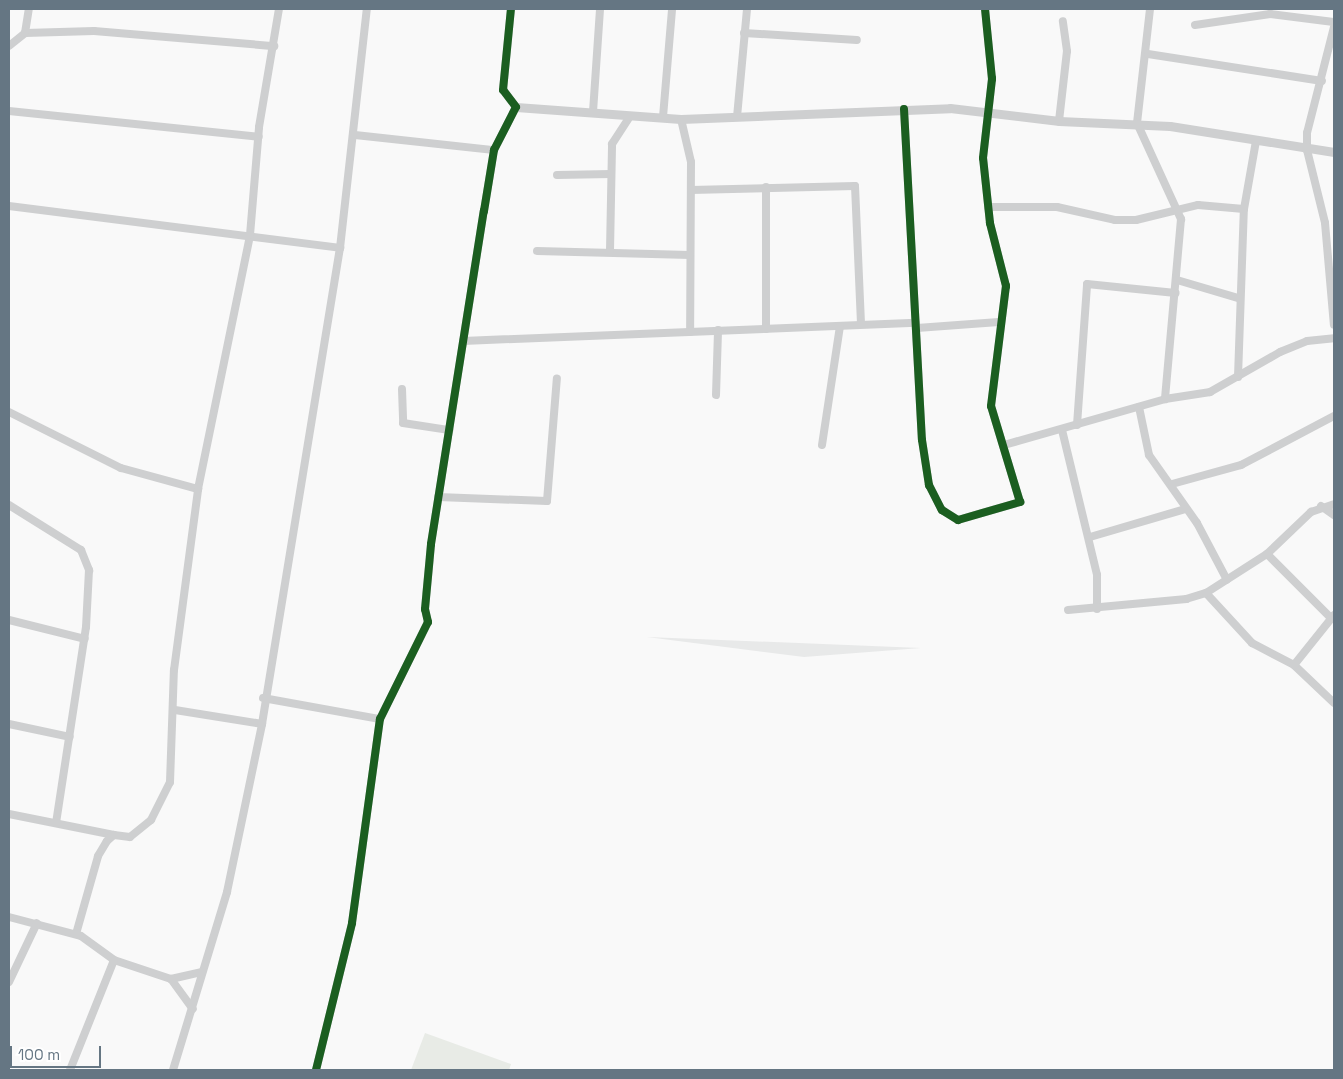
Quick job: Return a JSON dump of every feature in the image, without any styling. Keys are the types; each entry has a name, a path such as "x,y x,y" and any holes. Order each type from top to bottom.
{"street":[{"path":"25,33 30,9"},
{"path":"9,814 130,837 162,805 170,782 175,710 174,670 198,489 250,235 259,138 279,9"},
{"path":"173,1070 227,892 262,724 263,698 340,248 355,135 368,9"},
{"path":"511,9 503,90 516,107 663,117 681,120 904,109 988,110 1059,121 1137,123 1307,150 1334,152"},
{"path":"593,112 600,9"},
{"path":"663,117 672,9"},
{"path":"737,116 747,9"},
{"path":"904,109 922,440 929,485 942,510 958,520 1020,502 1004,445 994,425 991,406 1006,286 988,207 983,158 992,79 984,9"},
{"path":"1150,9 1148,54 1137,123 1177,209 1178,280 1165,399"},
{"path":"1195,25 1270,14 1334,22"},
{"path":"1059,121 1067,50 1063,21"},
{"path":"1334,27 1307,150 1324,223 1334,325"},
{"path":"9,46 25,33 94,31 274,46"},
{"path":"744,33 856,40"},
{"path":"1148,54 1322,81"},
{"path":"316,1070 352,923 380,719 428,622 426,586 438,497 494,150 516,107"},
{"path":"9,110 259,138"},
{"path":"610,251 612,144 630,116"},
{"path":"681,120 691,162 690,332"},
{"path":"355,135 494,150"},
{"path":"1238,377 1238,298 1244,209 1256,141"},
{"path":"557,175 611,174"},
{"path":"691,190 855,186 861,324"},
{"path":"766,187 766,329"},
{"path":"988,207 1057,208 1115,220 1198,205 1244,209"},
{"path":"9,206 91,220 250,235 340,248"},
{"path":"537,251 610,251 690,255"},
{"path":"1178,280 1238,298"},
{"path":"1077,425 1087,284 1176,293"},
{"path":"463,341 861,324 916,326 1000,322"},
{"path":"822,445 840,326"},
{"path":"716,395 718,330"},
{"path":"1004,445 1062,430 1165,399 1210,392 1280,352 1307,342 1334,338"},
{"path":"438,497 547,501 556,378"},
{"path":"402,389 403,422 449,430"},
{"path":"1139,408 1149,455 1172,484 1227,580"},
{"path":"9,412 121,468 198,489"},
{"path":"1172,484 1241,465 1334,416"},
{"path":"1062,430 1090,537 1097,575 1097,609"},
{"path":"1068,610 1097,609 1206,593 1268,554 1284,534 1321,506 1334,504"},
{"path":"9,505 82,550 91,585 56,822"},
{"path":"1321,506 1334,515"},
{"path":"1090,537 1185,509"},
{"path":"1268,554 1333,617 1294,665"},
{"path":"1206,593 1252,642 1294,665 1334,703"},
{"path":"9,620 84,639"},
{"path":"263,698 380,719"},
{"path":"175,710 262,724"},
{"path":"9,724 70,737"},
{"path":"76,934 98,856 114,835"},
{"path":"9,917 76,934 114,960 171,979 202,972"},
{"path":"9,982 37,923"},
{"path":"70,1070 114,960"},
{"path":"171,979 193,1009"}],"shaded area":[{"path":"647,637 921,648 804,657"},
{"path":"425,1033 511,1064 509,1070 411,1070"}],"cycle path":[{"path":"316,1070 352,923 380,719 428,622 425,609 431,544 494,150 516,107 503,90 511,9"},
{"path":"904,109 922,440 929,485 942,510 958,520 1020,502 991,406 1006,286 990,223 983,158 992,79 985,9"}]}
